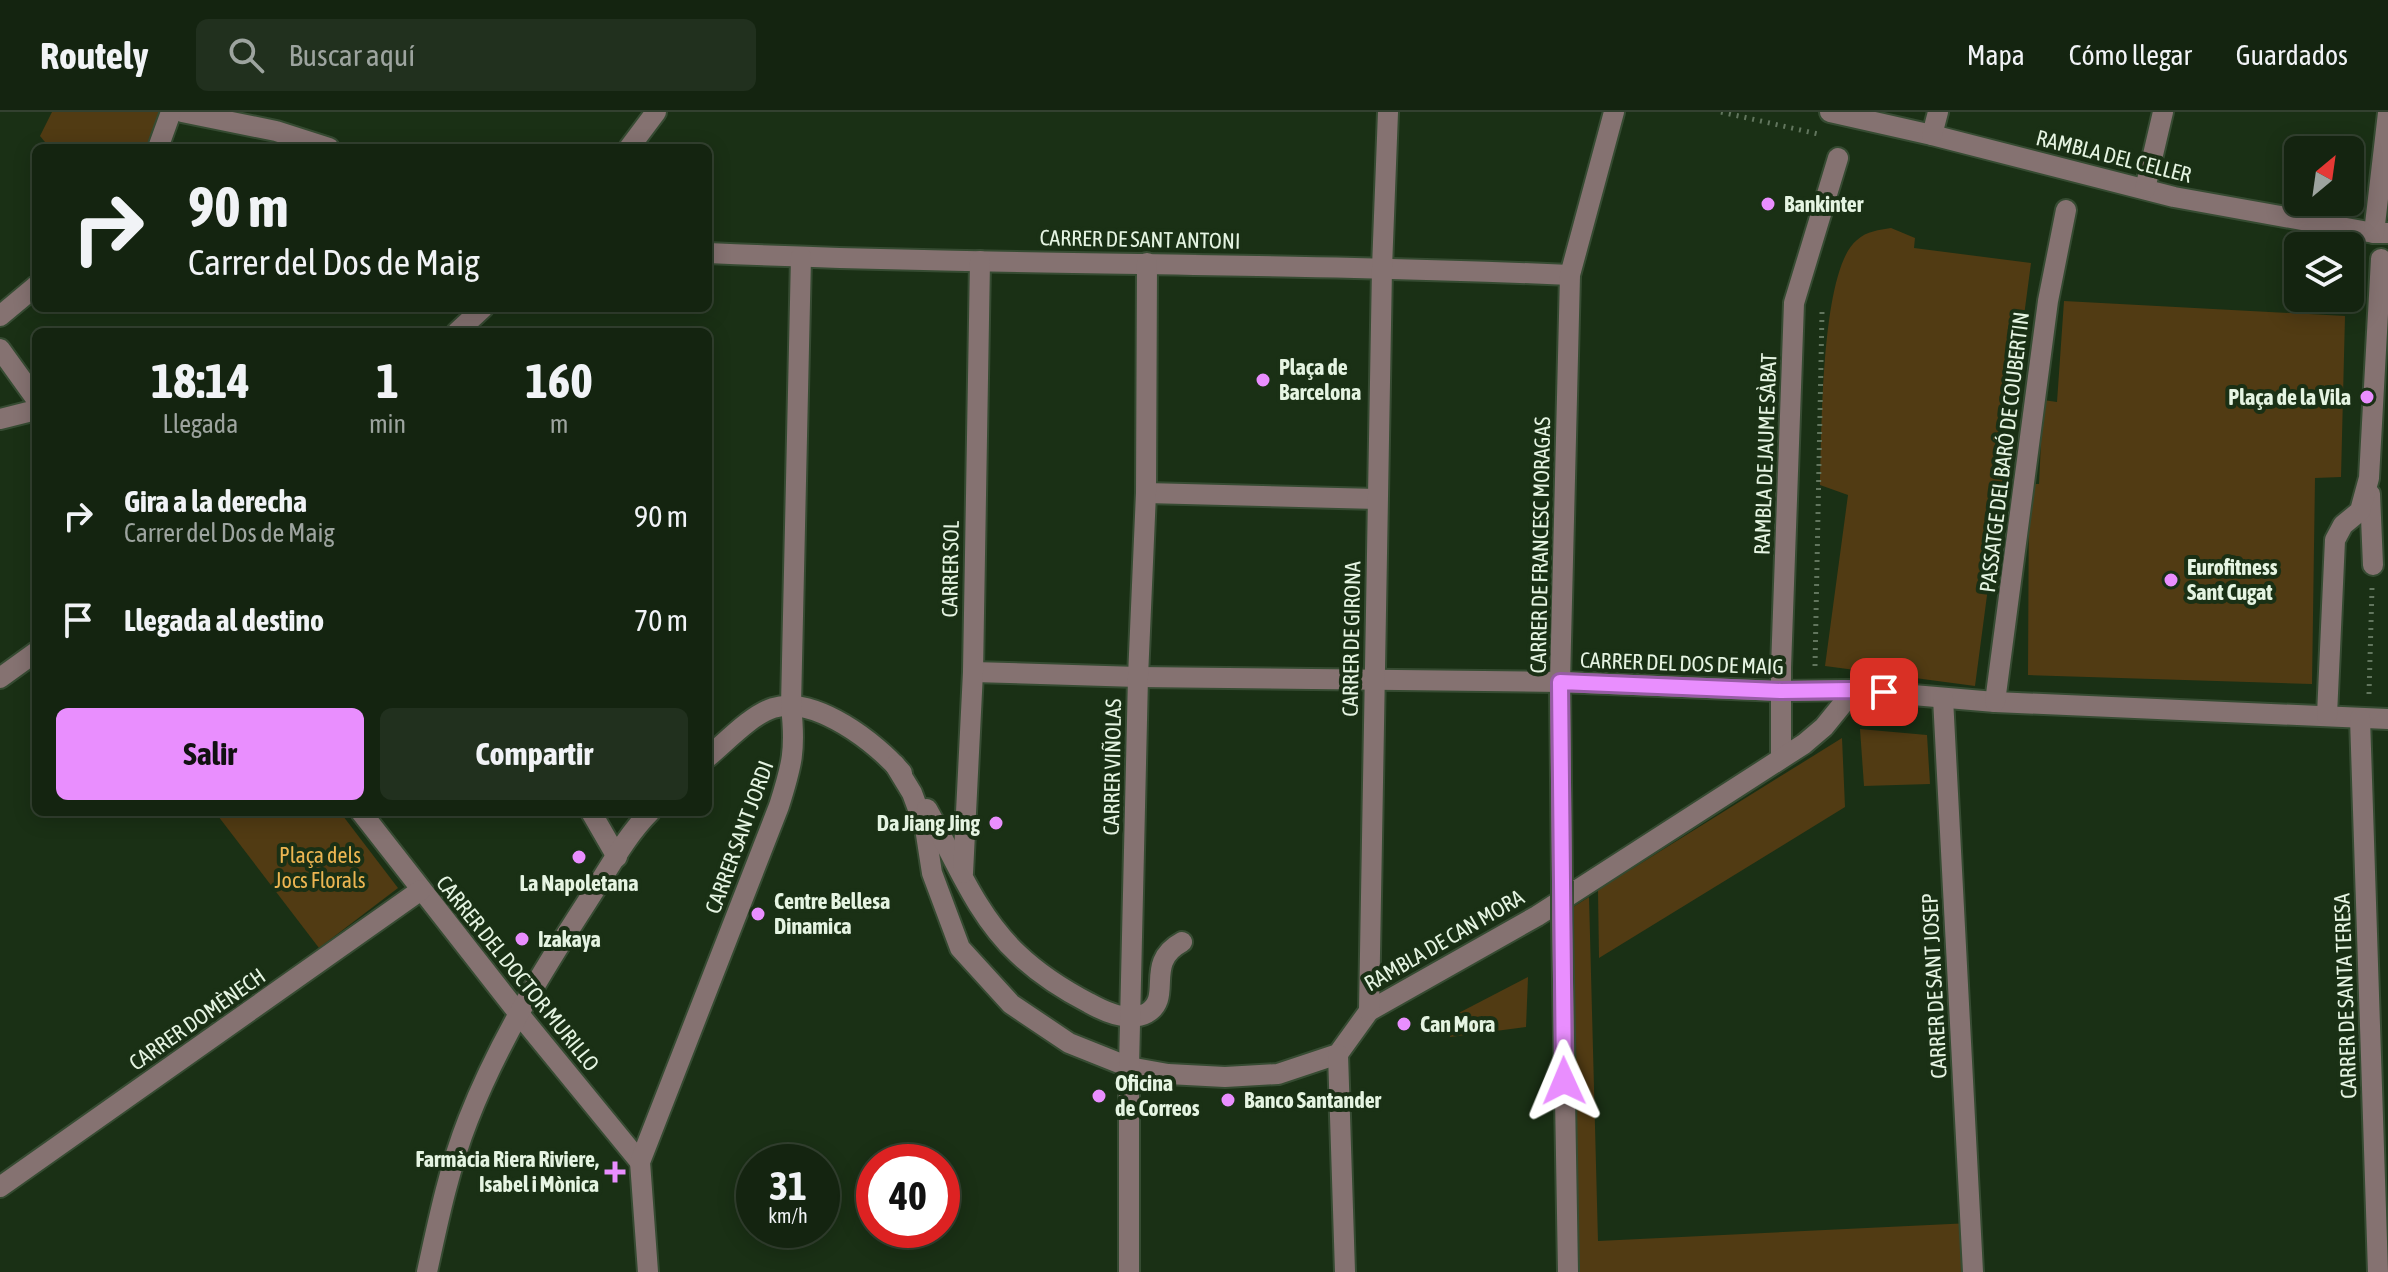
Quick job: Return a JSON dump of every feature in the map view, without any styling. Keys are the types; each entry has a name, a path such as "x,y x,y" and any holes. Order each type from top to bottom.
{"street":[{"path":"159,144 171,112"},
{"path":"182,112 276,131 317,144"},
{"path":"632,144 656,112"},
{"name":"CARRER DE GIRONA","path":"1369,1011 1377,499 1388,112"},
{"name":"CARRER DE FRANCESC MORAGAS","path":"1568,1272 1560,682 1570,275 1614,112"},
{"name":"RAMBLA DEL CELLER","path":"1830,112 2174,197 2381,233"},
{"path":"1932,135 1938,112"},
{"path":"2145,189 2163,112"},
{"path":"2381,233 2388,113"},
{"name":"RAMBLA DE JAUME SÀBAT","path":"1781,758 1794,303 1838,158"},
{"name":"PASSATGE DEL BARÓ DE COUBERTIN","path":"1995,702 2048,301 2066,210"},
{"name":"CARRER DE SANT ANTONI","path":"712,253 1570,275"},
{"name":"CARRER SANT JORDI","path":"648,1272 640,1162 793,763 791,706 801,257"},
{"path":"2373,565 2369,478 2381,259"},
{"name":"CARRER SOL","path":"962,877 973,672 980,261"},
{"name":"CARRER VIÑOLAS","path":"1129,1272 1129,1067 1138,677 1146,493 1147,263"},
{"path":"0,316 32,289"},
{"path":"461,328 479,312"},
{"path":"0,349 32,393"},
{"path":"0,419 32,411"},
{"path":"2327,715 2335,540 2343,525 2360,511 2369,478"},
{"path":"1146,493 1377,499"},
{"path":"0,678 32,655"},
{"name":"CARRER DEL DOS DE MAIG","path":"973,672 1560,682 1781,691 1854,690 1995,702 2388,719"},
{"name":"RAMBLA DE CAN MORA","path":"1338,1054 1369,1011 1537,916 1781,758 1824,727 1854,690"},
{"name":"CARRER DE SANT JOSEP","path":"1943,698 1973,1272"},
{"path":"712,754 772,708 791,706 811,711 854,731 877,746 925,805 985,915 1017,954 1066,991 1104,1011 1131,1017 1144,1015 1156,1006 1159,968 1164,956 1182,942"},
{"name":"CARRER DE SANTA TERESA","path":"2360,718 2378,1272"},
{"path":"895,765 912,793 925,828 932,873 960,948 1011,1004 1069,1043 1129,1067 1168,1074 1238,1077 1278,1074 1338,1054 1345,1272"},
{"name":"CARRER DEL DOCTOR MURILLO","path":"364,816 640,1162"},
{"path":"593,816 617,857"},
{"path":"427,1272 437,1223 467,1122 519,1014 573,924 647,816"},
{"name":"CARRER DOMÈNECH","path":"0,1187 421,890"}],"path":[{"path":"1815,690 1822,302"},
{"path":"2369,684 2373,565"}],"green space":[{"path":"52,112 163,112 151,144 47,144 40,136"},
{"path":"1891,228 1915,238 1914,248 2031,263 1975,686 1825,666 1848,495 1820,485 1825,355 1830,317 1836,283 1845,257 1861,237"},
{"name":"Eurofitness Sant Cugat","path":"2064,301 2345,316 2341,477 2315,478 2312,684 2028,675 2029,484 2039,484 2043,400 2057,402"},
{"path":"1860,729 1927,735 1930,784 1864,786"},
{"path":"1842,738 1845,807 1599,958 1598,890"},
{"name":"Plaça dels Jocs Florals","path":"218,816 343,816 398,888 319,948"},
{"path":"1589,897 1598,1241 1971,1223 1973,1272 1568,1272 1562,914"},
{"path":"1528,977 1526,1027 1450,1037 1449,1018"}],"place":[{"name":"Bankinter","path":"1768,204"},
{"name":"Plaça de Barcelona","path":"1263,380"},
{"name":"Plaça de la Vila","path":"2367,397"},
{"name":"Eurofitness Sant Cugat","path":"2171,580"},
{"name":"Da Jiang Jing","path":"996,823"},
{"name":"La Napoletana","path":"579,857"},
{"name":"Centre Bellesa Dinamica","path":"758,914"},
{"name":"Izakaya","path":"522,939"},
{"name":"Can Mora","path":"1404,1024"},
{"name":"Oficina de Correos","path":"1099,1096"},
{"name":"Banco Santander","path":"1228,1100"},
{"name":"Farmàcia Riera Riviere, Isabel i Mònica","path":"615,1172"}],"route":[{"path":"1564,1081 1560,682 1884,692"}]}
